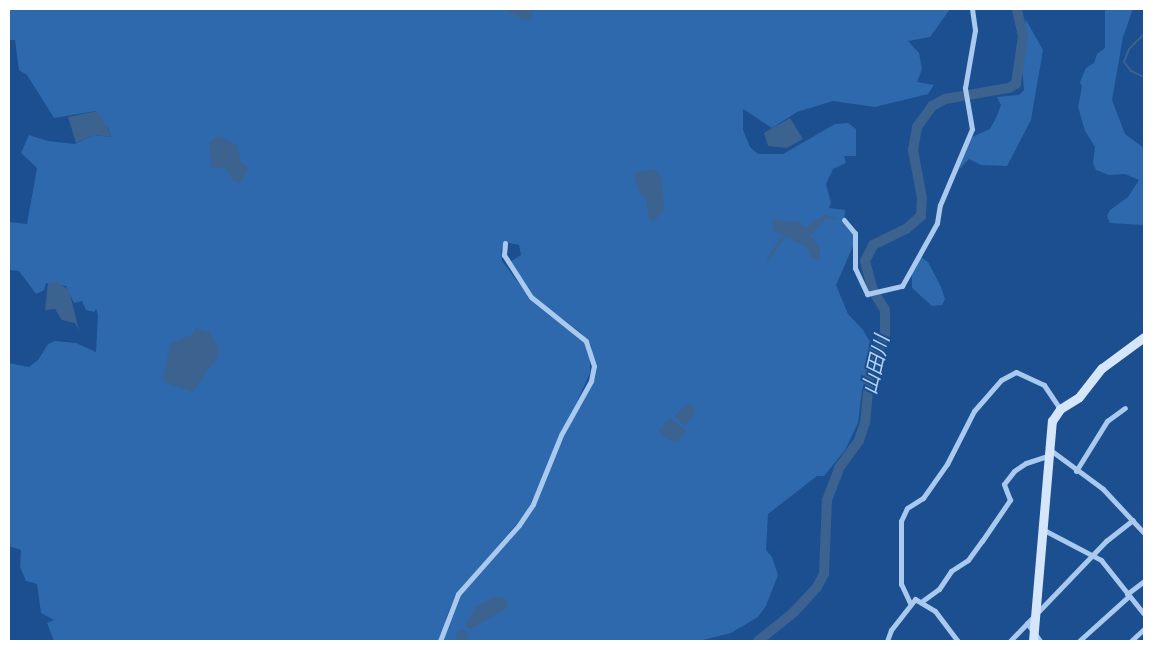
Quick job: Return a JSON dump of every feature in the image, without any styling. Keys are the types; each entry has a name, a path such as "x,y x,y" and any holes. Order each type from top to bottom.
{"main road":[{"path":"1033,637 1052,421 1060,409 1079,397 1102,368 1144,337"}],"street":[{"path":"844,220 855,233 855,268 862,288 869,294 880,293 898,289 905,283 937,223 940,206 972,129 964,88 975,30 972,9"},
{"path":"440,641 450,608 458,594 519,525 533,504 561,436 591,381 594,366 586,341 531,297 504,255 505,243"},
{"path":"910,603 900,584 901,521 907,508 923,498 947,464 974,411 1003,378 1016,372 1044,386 1060,409"},
{"path":"1076,471 1107,421 1126,408"},
{"path":"921,602 939,589 951,571 968,560 1009,503 1004,484 1026,463 1048,452 1102,489 1133,520 1142,526 1144,532"},
{"path":"1010,641 1093,554 1133,520"},
{"path":"1042,528 1093,554 1115,574 1128,595 1144,614"},
{"path":"1079,641 1144,582"},
{"path":"887,641 910,603 915,599 935,611 958,641"},
{"path":"1027,623 1033,637 1040,641"},
{"path":"1131,641 1144,629"}],"shaded area":[{"path":"9,9 950,9 930,37 908,41 919,53 922,69 917,82 934,85 928,94 875,107 833,101 797,112 772,128 743,109 743,130 750,147 758,154 783,154 835,124 848,123 856,129 856,156 844,156 846,163 833,169 826,184 831,203 829,208 845,210 844,222 854,233 854,244 836,285 848,314 863,330 876,352 862,390 858,423 845,450 824,476 817,476 768,514 766,550 772,557 778,575 766,606 758,617 731,633 699,641 54,641 47,623 54,620 41,613 37,584 26,581 20,567 21,550 9,546 9,363 29,367 38,360 48,344 55,341 76,343 96,352 98,315 96,309 94,312 86,310 82,301 74,303 66,286 46,283 44,290 36,294 19,271 9,270 9,222 27,224 37,168 21,153 29,135 48,141 75,144 94,135 111,137 108,128 111,128 106,127 96,111 54,118 27,75 19,70 15,40 9,40","holes":["505,242 519,245 521,255 510,262 531,295 580,332 591,345 595,370 529,513 464,588 445,620 457,593 527,512 590,373 590,351 584,340 530,298 502,261 501,250"]},
{"path":"504,9 535,9 530,19 524,20"},
{"path":"1105,9 1133,9 1123,37 1112,100 1125,134 1144,148 1143,225 1110,223 1107,216 1110,210 1128,197 1139,180 1125,174 1109,175 1096,170 1093,163 1095,147 1085,131 1078,107 1082,87 1080,82 1086,68 1094,63 1097,54 1105,48"},
{"path":"1026,20 1043,50 1031,120 1007,166 981,165 969,159 959,170 970,138 990,129 997,116 1001,105 997,97 1019,95 1024,90 1020,46"},
{"path":"97,111 106,126 112,128 108,129 111,137 94,135 76,143 68,117"},
{"path":"790,118 803,139 787,148 768,146 764,133"},
{"path":"218,136 237,145 241,162 249,168 240,184 233,181 227,169 211,167 209,143"},
{"path":"654,169 662,179 664,211 653,221 648,216 647,202 637,188 634,173"},
{"path":"825,214 839,219 827,218 810,236 820,248 819,261 811,257 806,247 786,237 768,260 766,259 783,235 773,231 772,220 800,222 805,228"},
{"path":"921,257 928,262 941,287 945,299 942,305 932,306 912,288 912,271"},
{"path":"57,282 69,290 79,331 75,323 62,320 55,309 45,310 48,283"},
{"path":"196,328 209,332 219,347 218,357 192,392 164,382 163,378 170,344 191,335"},
{"path":"688,403 693,405 695,413 685,426 674,416"},
{"path":"670,418 687,431 676,442 665,438 659,430"},
{"path":"495,597 506,599 508,607 471,629 465,626 476,607"},
{"path":"460,630 464,630 468,636 464,642 460,642 456,638 456,634"}],"waterway":[{"name":"山田川","path":"758,641 793,613 817,587 824,574 827,500 839,468 859,440 865,423 870,372 885,334 885,310 873,291 865,261 873,245 906,229 921,216 922,198 913,150 917,127 932,106 945,99 1009,88 1016,84 1023,36 1017,9"},
{"path":"1144,34 1129,49 1124,62 1131,71 1144,77"}]}
